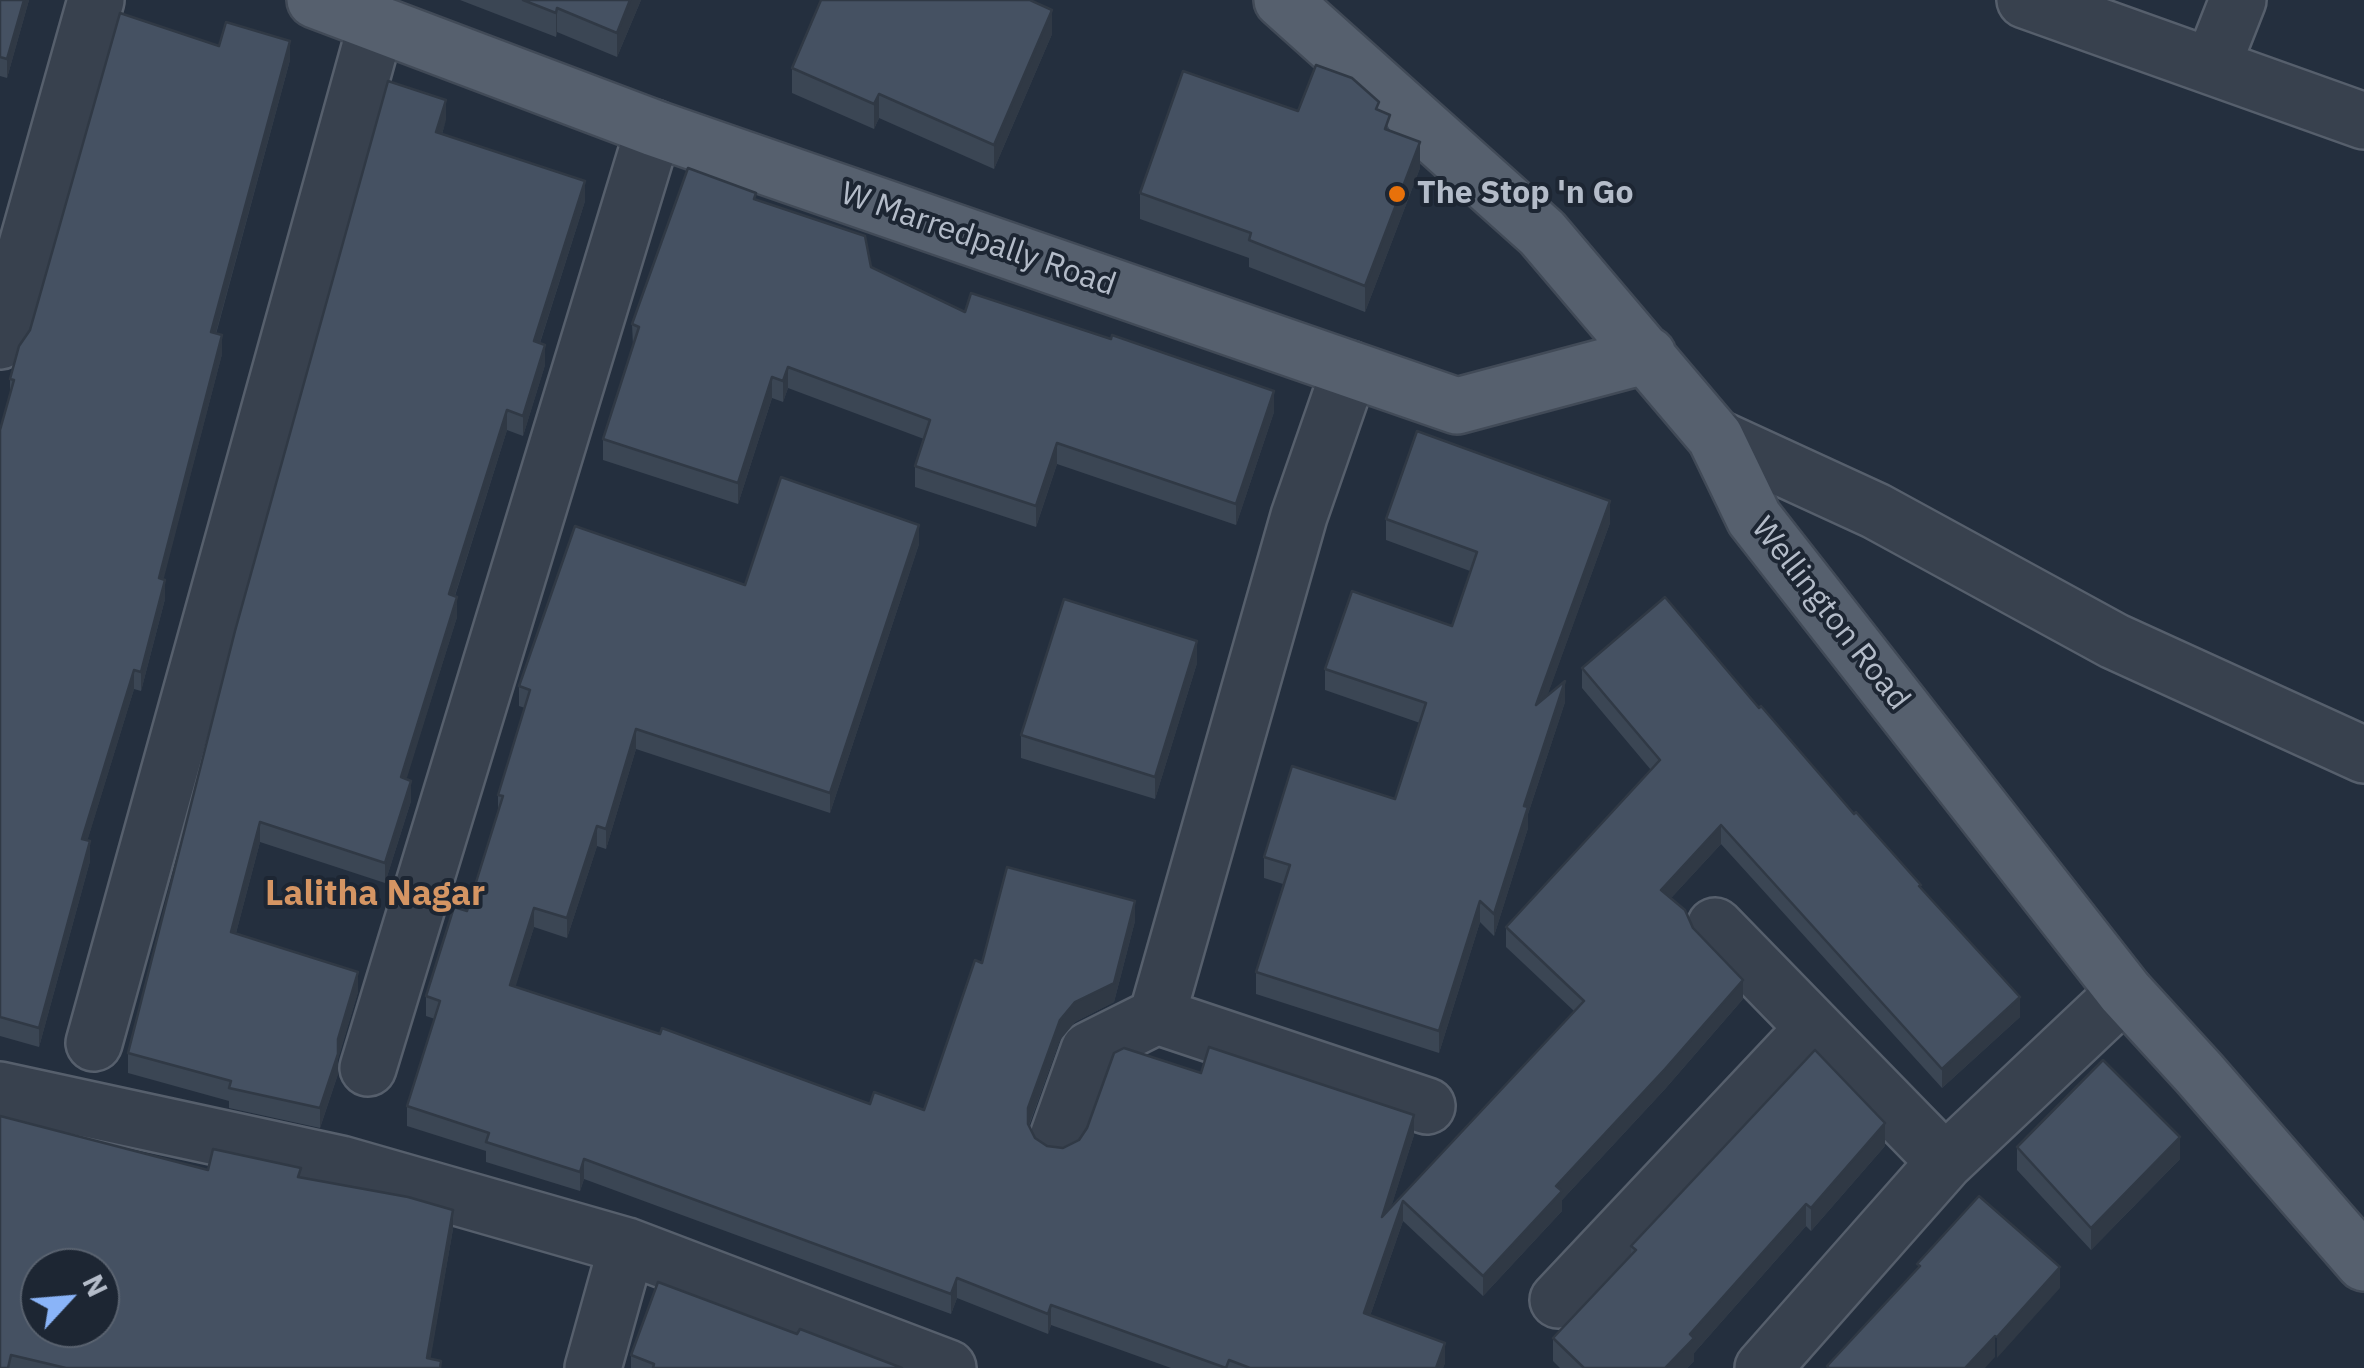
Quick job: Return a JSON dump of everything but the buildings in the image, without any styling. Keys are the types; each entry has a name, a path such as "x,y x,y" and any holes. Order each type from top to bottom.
{"main road":[{"name":"W Marredpally Road","path":"315,0 654,128 1457,406 1648,355"},
{"name":"Wellington Road","path":"1282,0 1542,232 1648,355 1715,437 1754,518 2125,992 2364,1263"}],"street":[{"path":"0,341 96,0"},
{"path":"2026,0 2364,121"},
{"path":"2212,66 2238,0"},
{"path":"94,1043 377,22"},
{"path":"368,1068 654,128"},
{"path":"1157,1016 1299,516 1350,368"},
{"path":"1715,437 1876,511 2114,641 2364,755"},
{"path":"1716,926 1944,1162"},
{"path":"1763,1368 1944,1162 2125,992"},
{"path":"1058,1137 1089,1050 1157,1016 1428,1106"},
{"path":"1558,1300 1814,1028"},
{"path":"0,1090 340,1164 627,1246 948,1368"},
{"path":"593,1368 627,1246"}],"place":[{"name":"The Stop 'n Go","path":"1397,194"}],"district":[{"name":"Lalitha Nagar","path":"375,895"}]}
